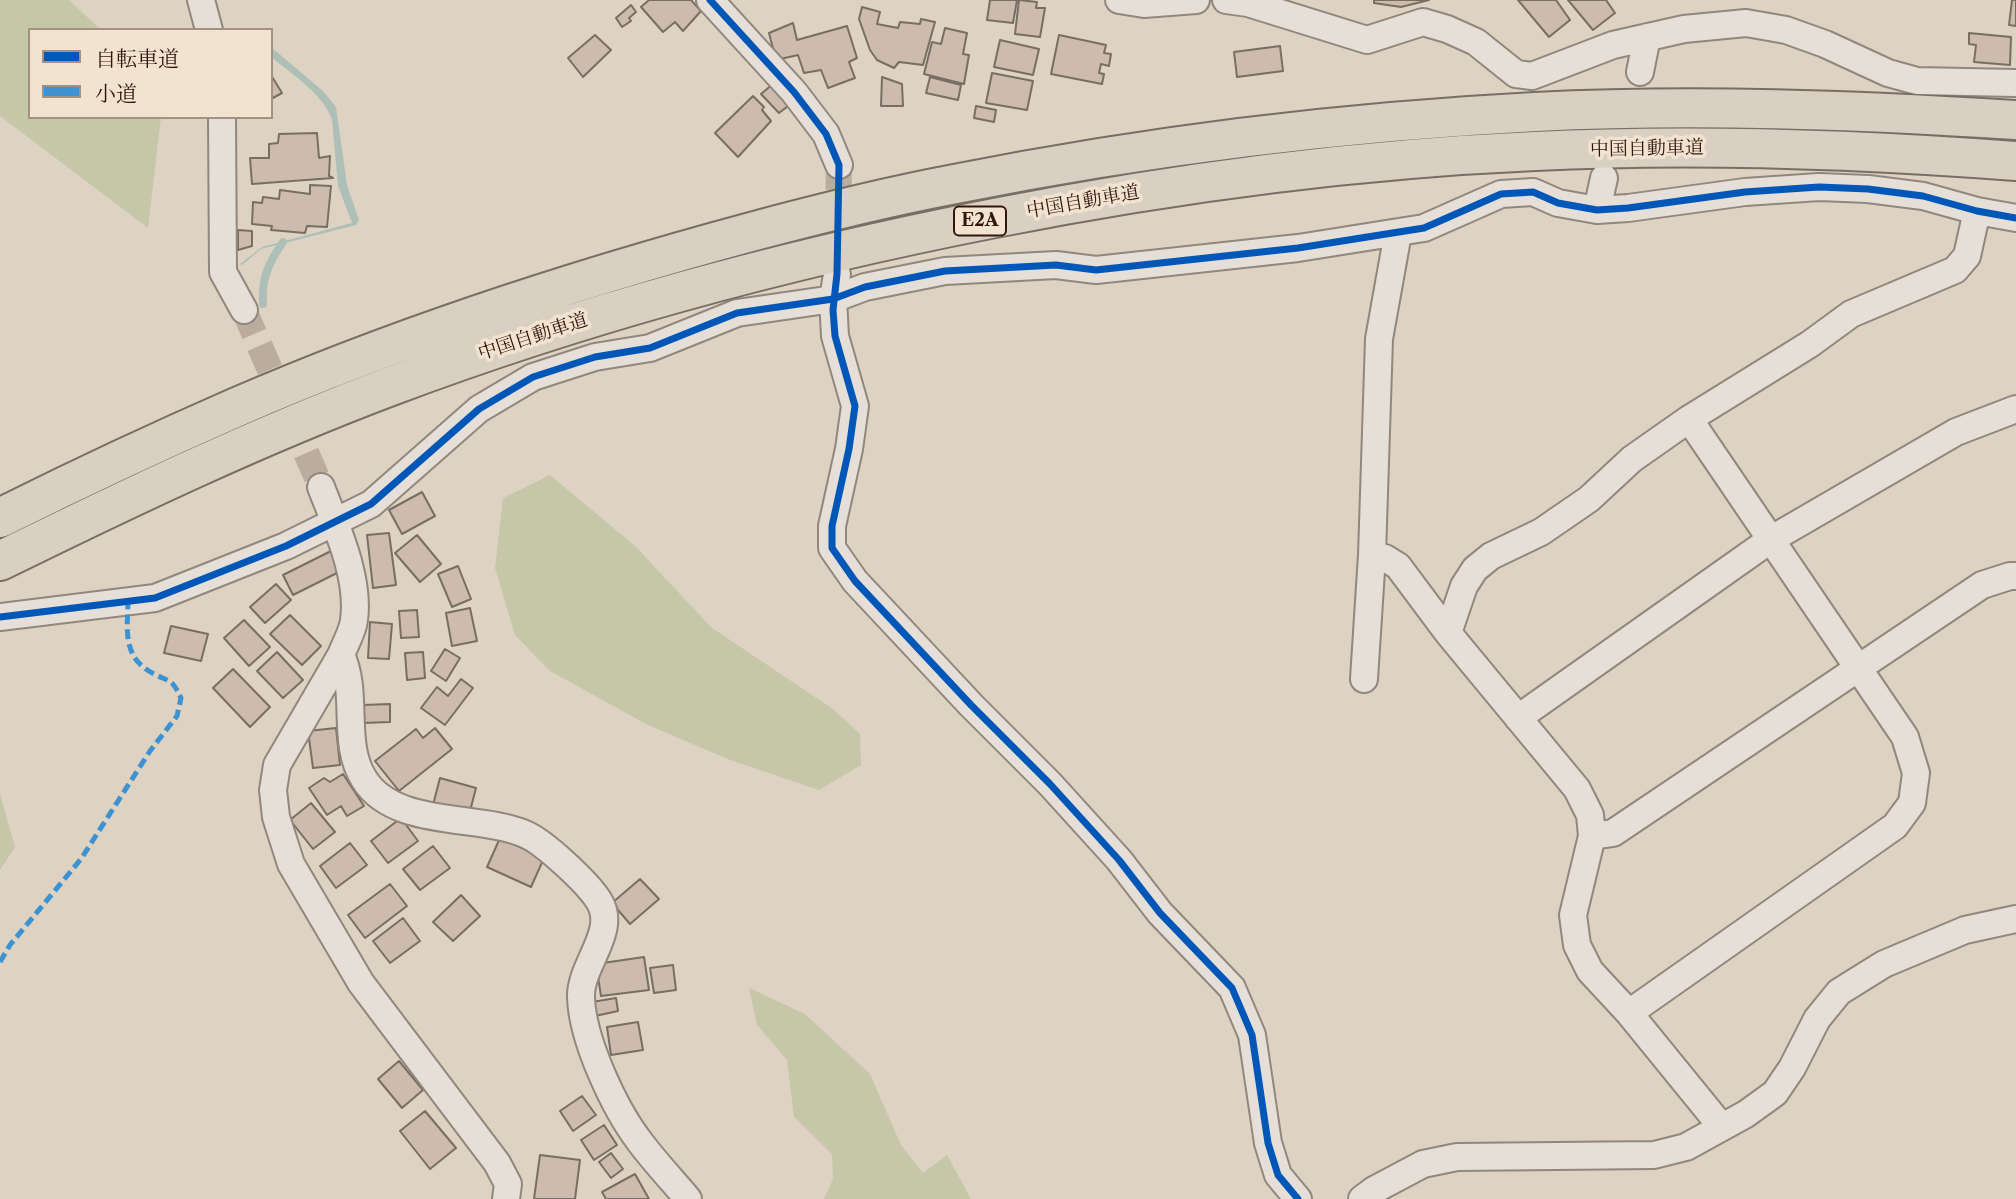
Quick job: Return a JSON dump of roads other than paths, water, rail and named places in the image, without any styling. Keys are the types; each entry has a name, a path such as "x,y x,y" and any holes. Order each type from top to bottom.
{"highway":[{"name":"中国自動車道","path":"0,518 101,468 241,405 458,323 666,255 808,217 952,184 1231,139 1377,123 1537,112 1696,108 1862,112 2016,120"},
{"name":"中国自動車道","path":"0,561 120,502 390,386 533,336 675,292 810,257 952,226 1091,199 1232,178 1377,162 1536,150 1703,148 1847,151 2016,161"}],"street":[{"path":"201,0 208,28"},
{"path":"710,0 793,92 826,134 839,165"},
{"path":"1119,0 1144,4 1196,0"},
{"path":"1226,0 1248,3 1367,40 1423,22 1476,42 1517,74 1532,76 1613,45 1684,29 1746,23 1786,30 1825,44 1888,73 1917,81 2016,83"},
{"path":"1640,72 1647,37"},
{"path":"222,119 223,271 244,310"},
{"path":"1597,210 1604,178"},
{"path":"0,617 155,598 286,546 371,504 479,409 533,377 595,357 650,348 737,313 835,286 865,287 945,271 1056,265 1096,270 1298,248 1424,228 1501,194 1532,192 1572,207 1597,210 1745,192 1819,187 1868,189 1923,196 1977,211 2016,218"},
{"path":"1448,633 1464,586 1475,569 1491,556 1541,532 1589,499 1632,459 1689,419 1810,344 1851,314 1955,270 1967,256 1977,211"},
{"path":"1364,679 1372,555 1379,340 1398,233"},
{"path":"835,286 835,336 855,406 849,449 832,526 832,548 855,580 971,705 1050,784 1119,860 1160,913 1232,988 1252,1035 1268,1143 1278,1175 1298,1199"},
{"path":"1518,718 1770,540 1956,432 2016,409"},
{"path":"1629,1013 1895,827 1912,803 1916,773 1905,737 1689,419"},
{"path":"321,487 344,548 354,593 354,621 341,655 278,765 273,790 276,817 291,864 355,972 497,1163 508,1184 506,1199"},
{"path":"1372,555 1385,558 1398,566 1448,633 1577,789 1590,815 1592,835 1573,915 1577,945 1590,971 1629,1013 1721,1126"},
{"path":"1592,835 1613,833 1982,585 2016,576"},
{"path":"341,655 347,669 354,753 363,778 377,795 396,806 436,817 497,826 526,834 561,860 599,902 605,918 601,937 582,980 584,1027 620,1110 639,1141 688,1199"},
{"path":"1362,1199 1423,1164 1457,1157 1654,1155 1686,1147 1746,1114 1775,1093 1792,1068 1817,1019 1839,992 1884,964 1965,930 2016,919"}],"waterway":[{"path":"263,304 267,271 283,242"}],"tunnel":[{"path":"837,268 839,165"},
{"path":"244,310 321,487"}]}
